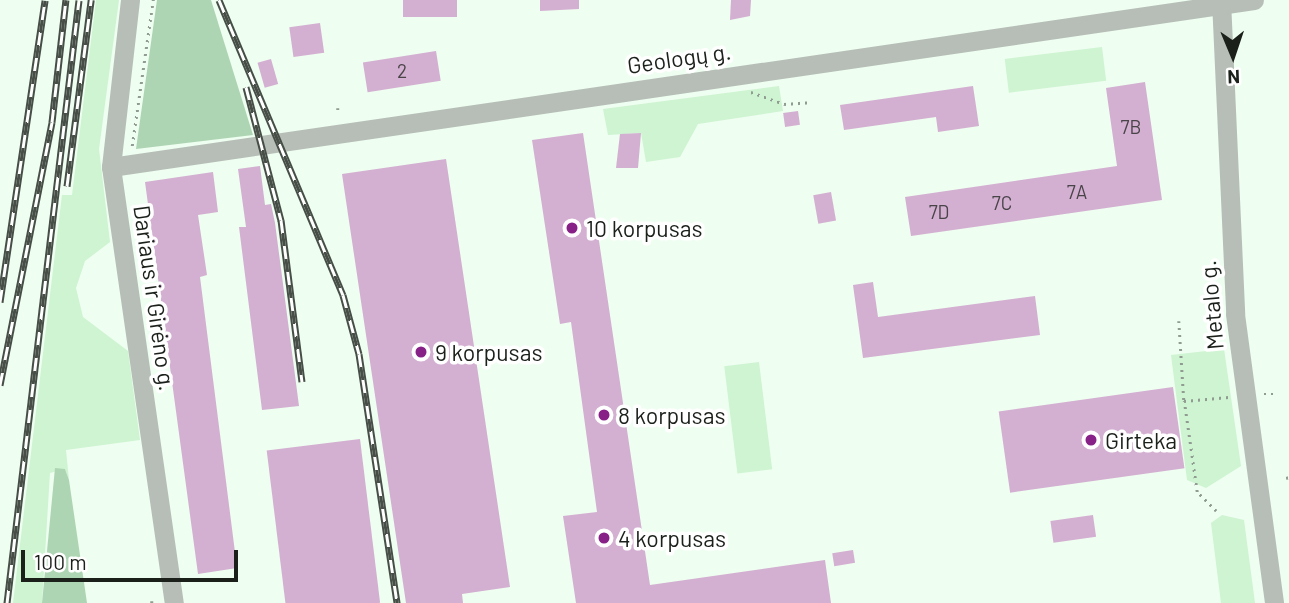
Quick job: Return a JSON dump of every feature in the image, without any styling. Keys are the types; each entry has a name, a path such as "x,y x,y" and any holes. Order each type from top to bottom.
{"street":[{"name":"Dariaus ir Girėno g.","path":"130,0 111,167 174,603"},
{"name":"Geologų g.","path":"111,167 1221,2 1254,0"},
{"name":"Metalo g.","path":"1221,2 1232,281 1274,603"}],"path":[{"path":"134,163 153,0"},
{"path":"741,88 784,103 810,102"},
{"path":"338,107 338,114"},
{"path":"1179,320 1184,401 1197,492 1216,511"},
{"path":"1184,401 1275,394"}],"green space":[{"path":"96,0 119,0 99,149 110,242 85,261 76,288 83,317 128,351 140,440 66,450 69,480 65,469 50,473 42,603 13,603 62,195 72,195"},
{"path":"157,0 211,0 253,135 136,149"},
{"path":"1102,47 1106,81 1009,93 1005,59"},
{"path":"779,86 783,111 698,124 680,157 646,162 641,133 608,135 603,109"},
{"path":"1224,349 1241,466 1206,488 1187,480 1171,355"},
{"path":"759,362 772,469 737,473 724,366"},
{"path":"55,468 65,469 69,480 87,603 42,603"},
{"path":"1222,515 1244,520 1255,603 1221,603 1211,523"}],"building":[{"path":"403,0 457,0 457,17 403,17"},
{"path":"540,0 579,0 579,9 540,11"},
{"path":"731,0 751,0 750,16 730,20"},
{"path":"320,23 324,53 293,57 289,27"},
{"path":"436,51 441,81 368,92 363,63"},
{"path":"271,59 278,84 265,88 258,63"},
{"path":"1145,82 1162,200 911,236 905,197 1117,166 1106,88"},
{"path":"973,86 979,126 938,132 936,117 844,130 840,105"},
{"path":"798,111 800,125 785,127 783,113"},
{"path":"583,133 650,585 825,560 831,603 576,603 563,516 597,512 571,322 560,324 532,140"},
{"path":"641,133 638,168 616,168 620,134"},
{"name":"9 korpusas","path":"446,159 510,587 462,594 463,603 406,603 342,174"},
{"path":"260,166 265,205 271,204 275,223 299,406 262,410 239,227 246,227 238,169"},
{"path":"213,172 218,212 198,215 207,275 200,277 237,568 198,574 145,182"},
{"path":"831,192 836,221 818,224 813,195"},
{"path":"873,282 878,317 1035,296 1040,335 863,358 853,285"},
{"name":"Girteka","path":"1173,387 1184,468 1010,493 999,411"},
{"path":"360,439 380,603 285,603 267,450"},
{"path":"1093,515 1096,537 1053,543 1050,521"},
{"path":"853,550 855,563 834,566 832,553"}],"railway":[{"path":"0,302 45,0"},
{"path":"0,385 52,122 66,0"},
{"path":"7,603 79,0"},
{"path":"67,186 91,0"},
{"path":"219,0 343,295 359,354 397,603"},
{"path":"246,87 281,220 302,382"}],"place":[{"name":"10 korpusas","path":"572,228"},
{"name":"9 korpusas","path":"421,352"},
{"name":"8 korpusas","path":"604,415"},
{"name":"Girteka","path":"1091,440"},
{"name":"4 korpusas","path":"604,538"}]}
